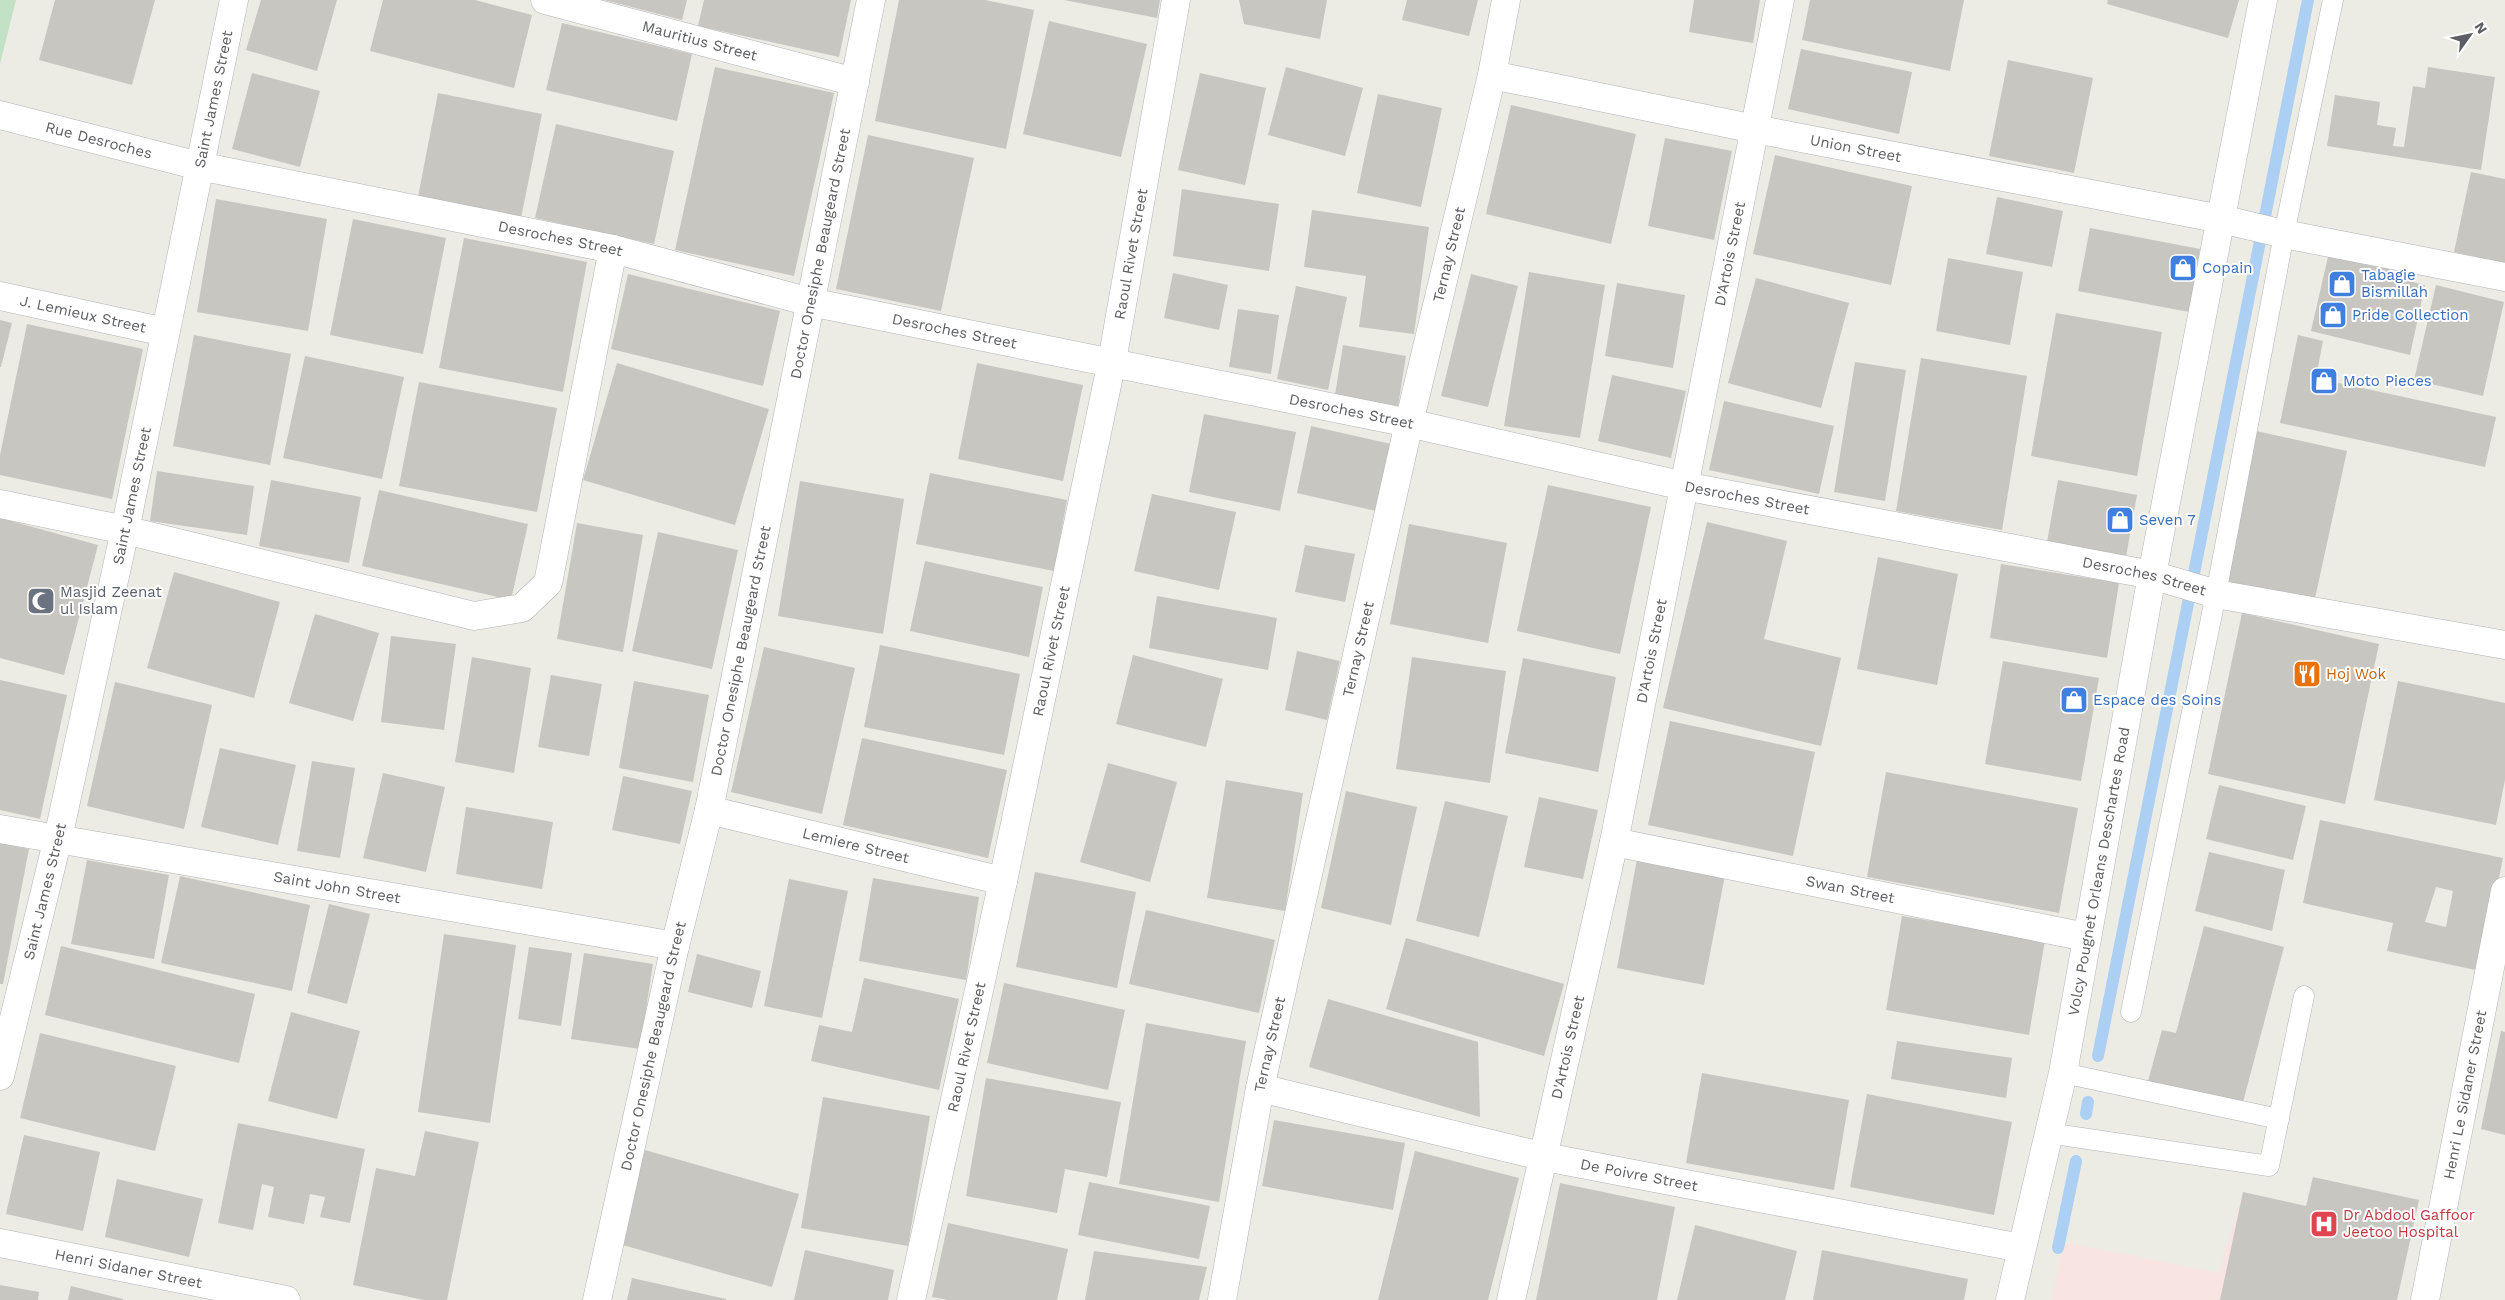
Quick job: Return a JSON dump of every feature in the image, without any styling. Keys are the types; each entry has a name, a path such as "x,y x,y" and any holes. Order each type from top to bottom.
{"street":[{"name":"Saint James Street","path":"0,1076 58,838 125,530 234,0"},
{"name":"Mauritius Street","path":"545,0 854,82"},
{"name":"Doctor Onesiphe Beaugeard Street","path":"597,1300 675,946 709,810 871,0"},
{"name":"Raoul Rivet Street","path":"911,1300 1003,881 1112,361 1176,0"},
{"name":"Ternay Street","path":"1222,1300 1260,1088 1409,423 1492,75 1506,0"},
{"name":"D'Artois Street","path":"1510,1300 1545,1157 1614,842 1780,0"},
{"name":"Volcy Pougnet Orleans Deschartes Road","path":"2010,1300 2063,1073 2152,575 2263,0"},
{"name":"Union Street","path":"1492,75 1755,129 2221,219 2284,234 2505,277"},
{"name":"Rue Desroches","path":"0,115 199,166"},
{"name":"Desroches Street","path":"199,166 613,249 810,302 1112,361 1409,423 1684,486 2152,575 2216,594 2505,646"},
{"path":"0,504 125,530 474,616 522,608 548,583 613,249"},
{"name":"J. Lemieux Street","path":"0,296 165,332"},
{"name":"Lemiere Street","path":"709,810 1003,881"},
{"name":"Saint John Street","path":"0,828 675,946"},
{"name":"Swan Street","path":"1614,842 2086,937"},
{"name":"Henri Le Sidaner Street","path":"2425,1300 2505,891"},
{"name":"De Poivre Street","path":"1260,1088 1545,1157 2021,1248"},
{"name":"Henri Sidaner Street","path":"0,1243 286,1300"}],"lane":[{"path":"2132,1012 2216,594 2284,234 2333,0"},
{"path":"2048,1133 2269,1166 2304,996"},
{"path":"2063,1073 2279,1120"}],"shaded area":[{"name":"Dr Abdool Gaffoor Jeetoo Hospital","path":"2313,1177 2419,1200 2397,1300 2052,1300 2063,1242 2219,1273 2243,1192 2306,1206"}],"green space":[{"path":"0,0 16,0 0,64"}],"building":[{"path":"55,0 155,0 132,85 39,60"},
{"path":"261,0 337,0 317,71 246,50"},
{"path":"383,0 475,0 532,15 514,88 370,51"},
{"path":"604,0 687,0 682,20"},
{"path":"704,0 851,0 839,57 698,26"},
{"path":"899,0 985,0 1034,10 1006,149 875,121"},
{"path":"1064,0 1160,0 1157,18"},
{"path":"1239,0 1327,0 1320,39 1244,24"},
{"path":"1407,0 1478,0 1469,36 1402,20"},
{"path":"1694,0 1760,0 1753,43 1689,32"},
{"path":"1810,0 1964,0 1950,71 1802,40"},
{"path":"2108,0 2239,0 2228,38 2107,4"},
{"path":"1049,21 1147,44 1121,157 1023,134"},
{"path":"562,23 692,54 677,121 546,90"},
{"path":"1801,49 1912,72 1899,134 1788,109"},
{"path":"2008,60 2093,78 2074,173 1989,156"},
{"path":"715,67 834,93 794,276 675,250"},
{"path":"1286,67 1363,88 1345,156 1268,135"},
{"path":"2428,67 2495,77 2481,170 2327,146 2335,95 2380,102 2377,125 2396,128 2393,146 2404,147 2413,86 2425,88"},
{"path":"252,73 320,91 300,167 232,149"},
{"path":"1200,73 1266,88 1245,185 1178,170"},
{"path":"438,93 542,114 521,218 418,197"},
{"path":"1378,94 1442,108 1421,207 1357,193"},
{"path":"1511,105 1636,134 1611,244 1486,214"},
{"path":"556,124 674,151 654,244 535,218"},
{"path":"868,135 974,158 941,311 836,289"},
{"path":"1665,138 1732,151 1714,240 1648,226"},
{"path":"1775,155 1912,186 1891,285 1753,254"},
{"path":"2471,172 2505,179 2505,263 2454,252"},
{"path":"1182,189 1279,204 1269,271 1173,256"},
{"path":"1997,197 2063,211 2052,267 1986,254"},
{"path":"216,199 327,219 308,331 197,312"},
{"path":"1312,210 1429,227 1414,334 1359,327 1366,276 1304,267"},
{"path":"353,219 446,238 423,354 330,335"},
{"path":"2090,228 2200,249 2189,312 2078,291"},
{"path":"464,238 587,262 563,392 439,368"},
{"path":"2330,248 2391,262 2388,276 2425,285 2410,355 2311,331"},
{"path":"1948,258 2023,272 2010,345 1936,331"},
{"path":"1529,272 1605,285 1580,438 1504,426"},
{"path":"1173,273 1228,285 1219,330 1164,318"},
{"path":"628,274 780,311 763,386 611,349"},
{"path":"1471,274 1518,286 1488,407 1441,396"},
{"path":"1756,278 1849,303 1821,408 1728,383"},
{"path":"1617,283 1685,295 1673,368 1605,356"},
{"path":"2436,285 2504,302 2483,396 2414,380"},
{"path":"1296,286 1347,297 1328,390 1277,379"},
{"path":"1238,309 1279,315 1271,374 1229,367"},
{"path":"2056,313 2162,332 2137,476 2031,456"},
{"path":"0,320 12,323 1,367 0,367"},
{"path":"27,324 143,349 112,499 0,475 0,455"},
{"path":"194,335 291,354 270,465 173,446"},
{"path":"2298,335 2323,341 2316,378 2496,417 2485,467 2280,423"},
{"path":"1343,345 1406,356 1398,406 1335,395"},
{"path":"305,356 404,377 382,479 283,458"},
{"path":"1921,358 2027,376 2002,530 1896,511"},
{"path":"1855,362 1906,370 1885,501 1834,492"},
{"path":"617,363 769,409 735,525 583,480"},
{"path":"977,363 1083,385 1063,481 958,459"},
{"path":"1612,375 1686,391 1671,458 1598,441"},
{"path":"419,382 557,408 537,512 399,486"},
{"path":"1724,401 1834,426 1819,494 1709,470"},
{"path":"1204,414 1296,432 1280,511 1189,492"},
{"path":"1311,426 1391,444 1376,511 1297,493"},
{"path":"2256,431 2347,451 2314,603 2223,583"},
{"path":"157,471 254,486 247,535 150,521"},
{"path":"930,473 1067,500 1054,571 916,544"},
{"path":"271,480 361,497 349,563 259,546"},
{"path":"2058,480 2137,495 2126,557 2047,542"},
{"path":"800,481 904,499 883,634 778,616"},
{"path":"1548,485 1651,507 1620,654 1517,631"},
{"path":"379,490 528,524 511,600 362,566"},
{"path":"1152,494 1236,512 1219,590 1134,571"},
{"name":"Masjid Zeenat ul Islam","path":"0,518 98,545 64,675 0,658"},
{"path":"1707,522 1787,541 1764,639 1841,658 1821,746 1663,708"},
{"path":"577,523 643,535 623,652 557,639"},
{"path":"1409,524 1507,543 1488,643 1390,624"},
{"path":"658,532 738,550 712,669 632,651"},
{"path":"1305,545 1355,554 1345,602 1295,592"},
{"path":"1878,557 1958,574 1937,685 1857,669"},
{"path":"925,561 1043,587 1029,657 910,631"},
{"path":"2001,564 2119,583 2107,658 1990,638"},
{"path":"174,572 280,602 254,698 147,668"},
{"path":"1157,596 1277,618 1268,670 1149,648"},
{"path":"2242,613 2379,644 2345,804 2208,774"},
{"path":"315,614 379,633 353,721 289,703"},
{"path":"391,636 456,644 444,730 381,722"},
{"path":"880,645 1020,674 1004,755 864,727"},
{"path":"764,647 855,668 822,814 731,792"},
{"path":"1297,651 1340,661 1327,720 1285,710"},
{"path":"1133,655 1223,679 1206,747 1116,724"},
{"path":"472,657 531,668 514,773 455,762"},
{"path":"1412,657 1506,671 1490,783 1396,769"},
{"path":"1523,658 1616,677 1598,772 1505,753"},
{"path":"2003,661 2099,678 2081,781 1985,764"},
{"path":"551,675 602,684 589,756 538,747"},
{"path":"0,680 67,695 40,819 0,810"},
{"path":"634,681 709,695 693,782 619,768"},
{"path":"2398,681 2505,703 2505,780 2496,825 2374,800"},
{"path":"115,682 212,705 184,829 87,806"},
{"path":"1670,721 1815,752 1793,856 1648,825"},
{"path":"862,738 1007,770 988,858 843,825"},
{"path":"220,748 296,765 278,845 201,827"},
{"path":"312,761 355,768 340,858 297,851"},
{"path":"1108,763 1177,782 1150,882 1080,862"},
{"path":"1886,772 2078,808 2059,913 1867,877"},
{"path":"383,773 445,787 426,872 363,858"},
{"path":"623,776 692,791 680,844 612,830"},
{"path":"1226,780 1303,793 1285,911 1207,898"},
{"path":"2219,785 2306,806 2293,860 2206,839"},
{"path":"1346,791 1417,807 1391,925 1321,908"},
{"path":"1539,797 1598,810 1583,879 1524,867"},
{"path":"1445,801 1508,816 1479,937 1416,921"},
{"path":"466,807 553,822 542,889 456,874"},
{"path":"2320,820 2503,858 2480,971 2387,951 2393,923 2303,903","holes":["2436,887 2453,891 2446,927 2425,922"]},
{"path":"0,843 29,849 3,984 0,984"},
{"path":"2209,852 2285,870 2272,931 2195,911"},
{"path":"1637,859 1725,875 1704,985 1617,968"},
{"path":"87,860 169,875 154,959 71,944"},
{"path":"1035,872 1136,892 1117,988 1016,967"},
{"path":"180,876 310,905 292,991 161,963"},
{"path":"873,878 979,897 966,980 859,961"},
{"path":"789,879 848,891 822,1018 764,1006"},
{"path":"329,904 370,914 347,1004 307,993"},
{"path":"1146,910 1275,940 1259,1013 1129,984"},
{"path":"1902,916 2045,940 2029,1035 1886,1010"},
{"path":"2204,926 2284,947 2242,1106 2148,1081 2162,1030 2176,1033"},
{"path":"444,934 516,945 490,1123 418,1112"},
{"path":"1406,938 1564,984 1544,1056 1386,1009"},
{"path":"61,946 255,994 239,1063 45,1015"},
{"path":"529,947 572,953 561,1026 518,1019"},
{"path":"584,953 653,964 640,1049 571,1039"},
{"path":"697,954 761,971 752,1008 688,992"},
{"path":"864,978 959,999 939,1090 811,1061 819,1025 852,1032"},
{"path":"1004,983 1125,1010 1108,1090 987,1063"},
{"path":"1328,999 1478,1042 1480,1117 1309,1067"},
{"path":"291,1012 360,1031 337,1119 268,1101"},
{"path":"1146,1023 1246,1041 1219,1202 1119,1184"},
{"path":"2501,1031 2505,1032 2505,1135 2481,1129"},
{"path":"40,1033 176,1066 155,1151 20,1118"},
{"path":"1897,1041 2012,1058 2006,1098 1891,1079"},
{"path":"1702,1073 1849,1100 1834,1190 1686,1163"},
{"path":"986,1078 1121,1102 1107,1177 1065,1169 1057,1213 966,1196"},
{"path":"1867,1094 2012,1122 1994,1215 1850,1187"},
{"path":"823,1097 930,1116 908,1246 801,1228"},
{"path":"1274,1120 1405,1143 1393,1210 1262,1186"},
{"path":"238,1123 365,1149 350,1223 320,1217 325,1197 310,1194 304,1224 268,1217 274,1187 262,1184 253,1230 218,1223"},
{"path":"425,1131 479,1142 447,1300 424,1300 353,1285 376,1168 415,1176"},
{"path":"24,1135 100,1152 83,1231 6,1214"},
{"path":"645,1150 799,1194 772,1287 619,1244"},
{"path":"1415,1151 1519,1178 1488,1300 1378,1300"},
{"name":"Dr Abdool Gaffoor Jeetoo Hospital","path":"2313,1177 2419,1200 2397,1300 2220,1300 2243,1192 2306,1206"},
{"path":"117,1179 203,1199 189,1257 105,1237"},
{"path":"1089,1182 1210,1206 1199,1259 1078,1235"},
{"path":"1560,1183 1675,1207 1657,1300 1536,1300"},
{"path":"948,1223 1068,1249 1057,1300 948,1300 932,1297"},
{"path":"1695,1225 1797,1251 1785,1300 1677,1300"},
{"path":"805,1250 894,1270 888,1300 794,1300"},
{"path":"1822,1250 1968,1279 1964,1300 1813,1300"},
{"path":"1094,1251 1207,1267 1199,1300 1085,1300"},
{"path":"632,1278 726,1299 726,1300 627,1300"},
{"path":"0,1285 39,1292 38,1300 0,1300"},
{"path":"71,1286 123,1299 123,1300 68,1300"}],"waterway":[{"path":"2098,1056 2308,0"},
{"path":"2086,1114 2088,1102"},
{"path":"2058,1248 2076,1161"}],"place":[{"name":"Copain","path":"2183,268"},
{"name":"Tabagie Bismillah","path":"2342,284"},
{"name":"Pride Collection","path":"2333,315"},
{"name":"Moto Pieces","path":"2324,381"},
{"name":"Seven 7","path":"2120,520"},
{"name":"Masjid Zeenat ul Islam","path":"41,601"},
{"name":"Hoj Wok","path":"2307,674"},
{"name":"Espace des Soins","path":"2074,700"},
{"name":"Dr Abdool Gaffoor Jeetoo Hospital","path":"2324,1224"}]}
